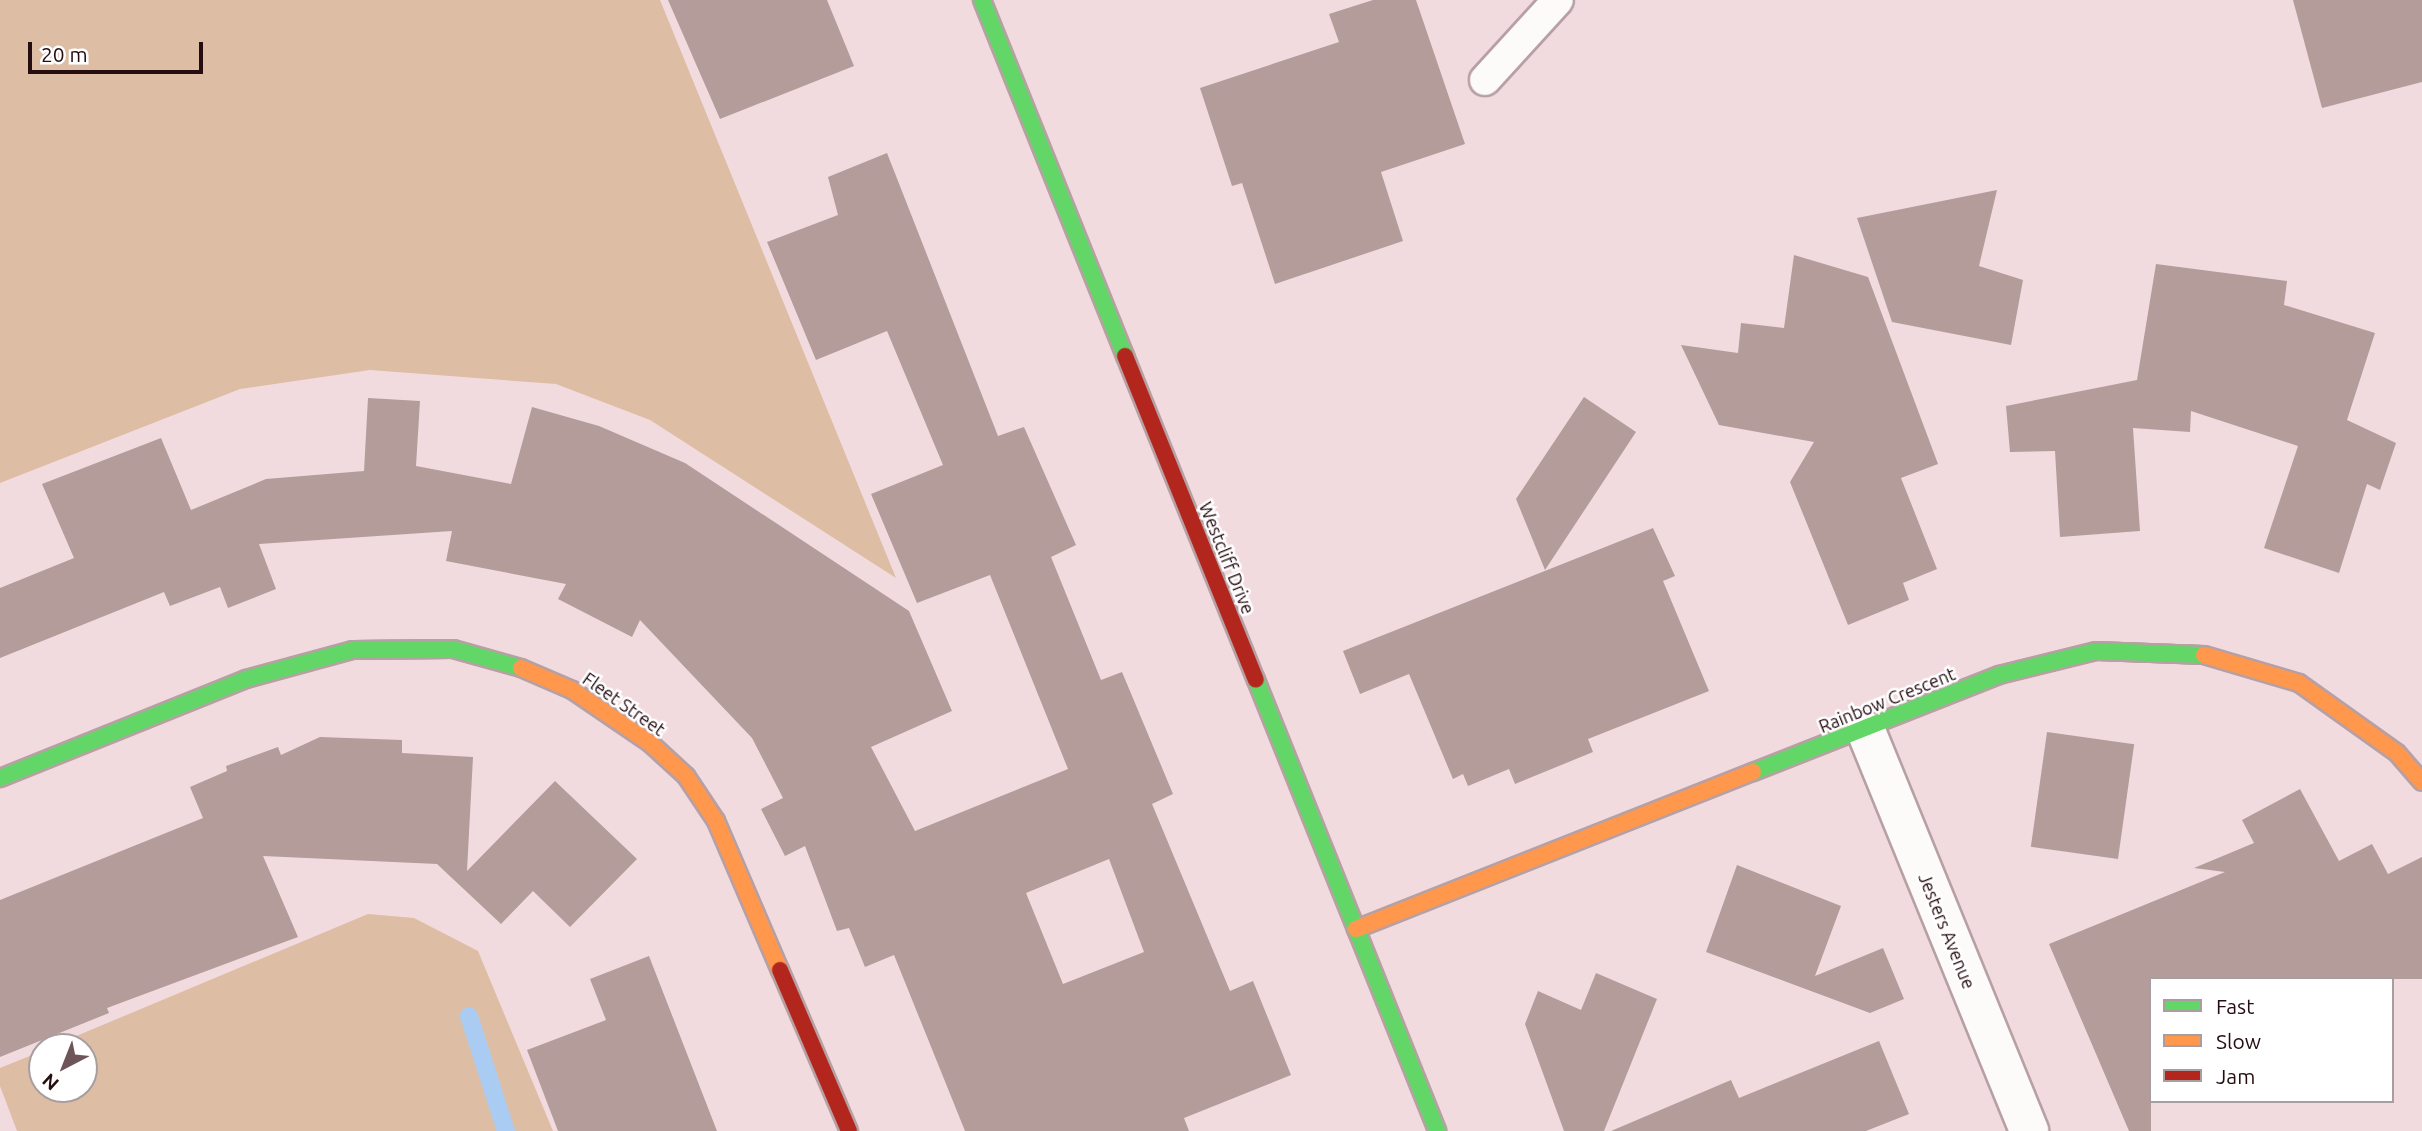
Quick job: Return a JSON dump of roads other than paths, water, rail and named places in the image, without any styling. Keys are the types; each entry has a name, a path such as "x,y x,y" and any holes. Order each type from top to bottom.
{"street":[{"name":"Westcliff Drive","path":"982,0 1437,1131"},
{"name":"Fleet Street","path":"0,778 246,679 352,650 453,649 514,665 572,690 650,743 686,776 716,821 849,1131"},
{"name":"Rainbow Crescent","path":"1356,929 1866,731 1999,675 2096,651 2216,656 2299,682 2396,753 2422,782"},
{"name":"Jesters Avenue","path":"1866,731 2029,1131"}],"lane":[{"path":"1485,80 1558,0"}],"waterway":[{"path":"469,1016 506,1131"}]}
